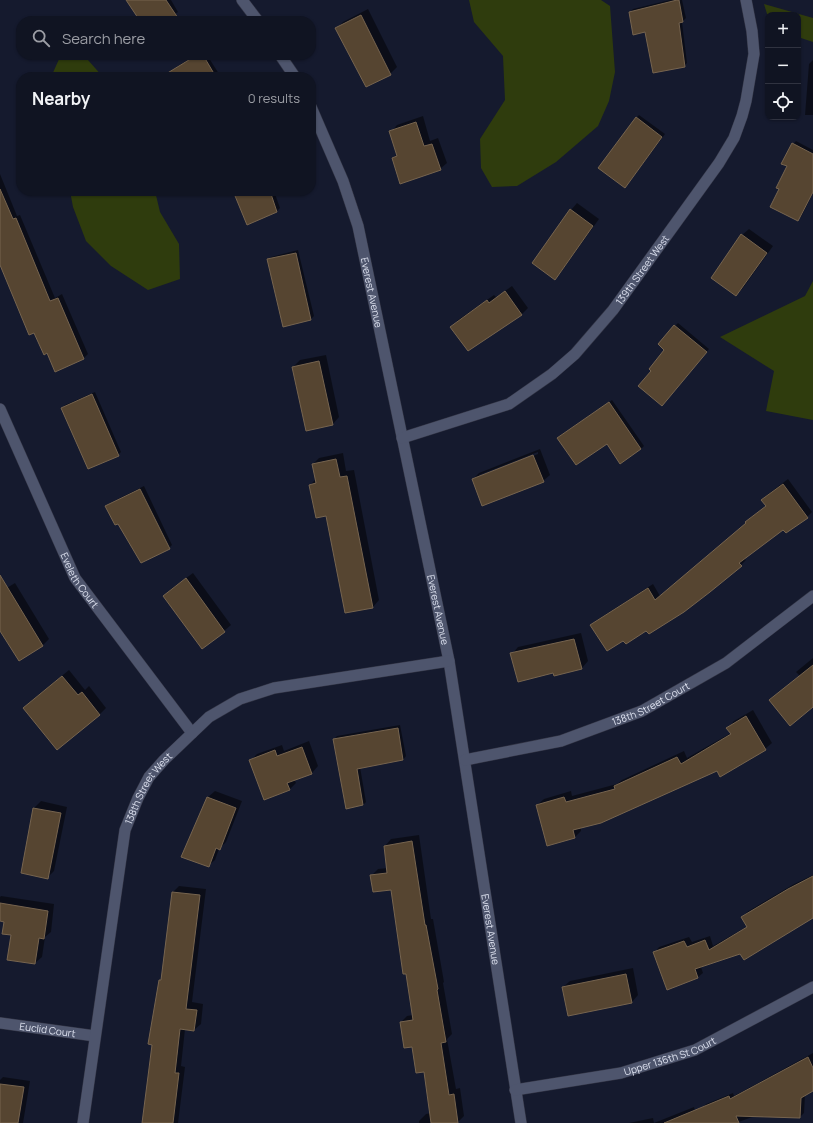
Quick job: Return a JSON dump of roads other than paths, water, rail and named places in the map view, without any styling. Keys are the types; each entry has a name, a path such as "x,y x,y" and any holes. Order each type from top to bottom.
{"street":[{"path":"242,0 254,16"},
{"name":"139th Street West","path":"402,438 509,404 552,374 575,354 614,310 719,163 734,138 746,101 754,54 752,31 746,0"},
{"path":"283,60 292,72"},
{"name":"Everest Avenue","path":"316,119 343,181 358,226 448,661 520,1123"},
{"name":"Eveleth Court","path":"0,409 75,578 192,733"},
{"name":"138th Street Court","path":"464,760 561,741 642,711 726,663 813,596"},
{"name":"138th Street West","path":"83,1123 125,830 138,798 149,777 164,760 209,717 240,699 274,688 448,661"},
{"name":"Upper 136th St Court","path":"515,1090 621,1073 695,1050 813,987"},
{"name":"Euclid Court","path":"0,1023 95,1036"}]}
